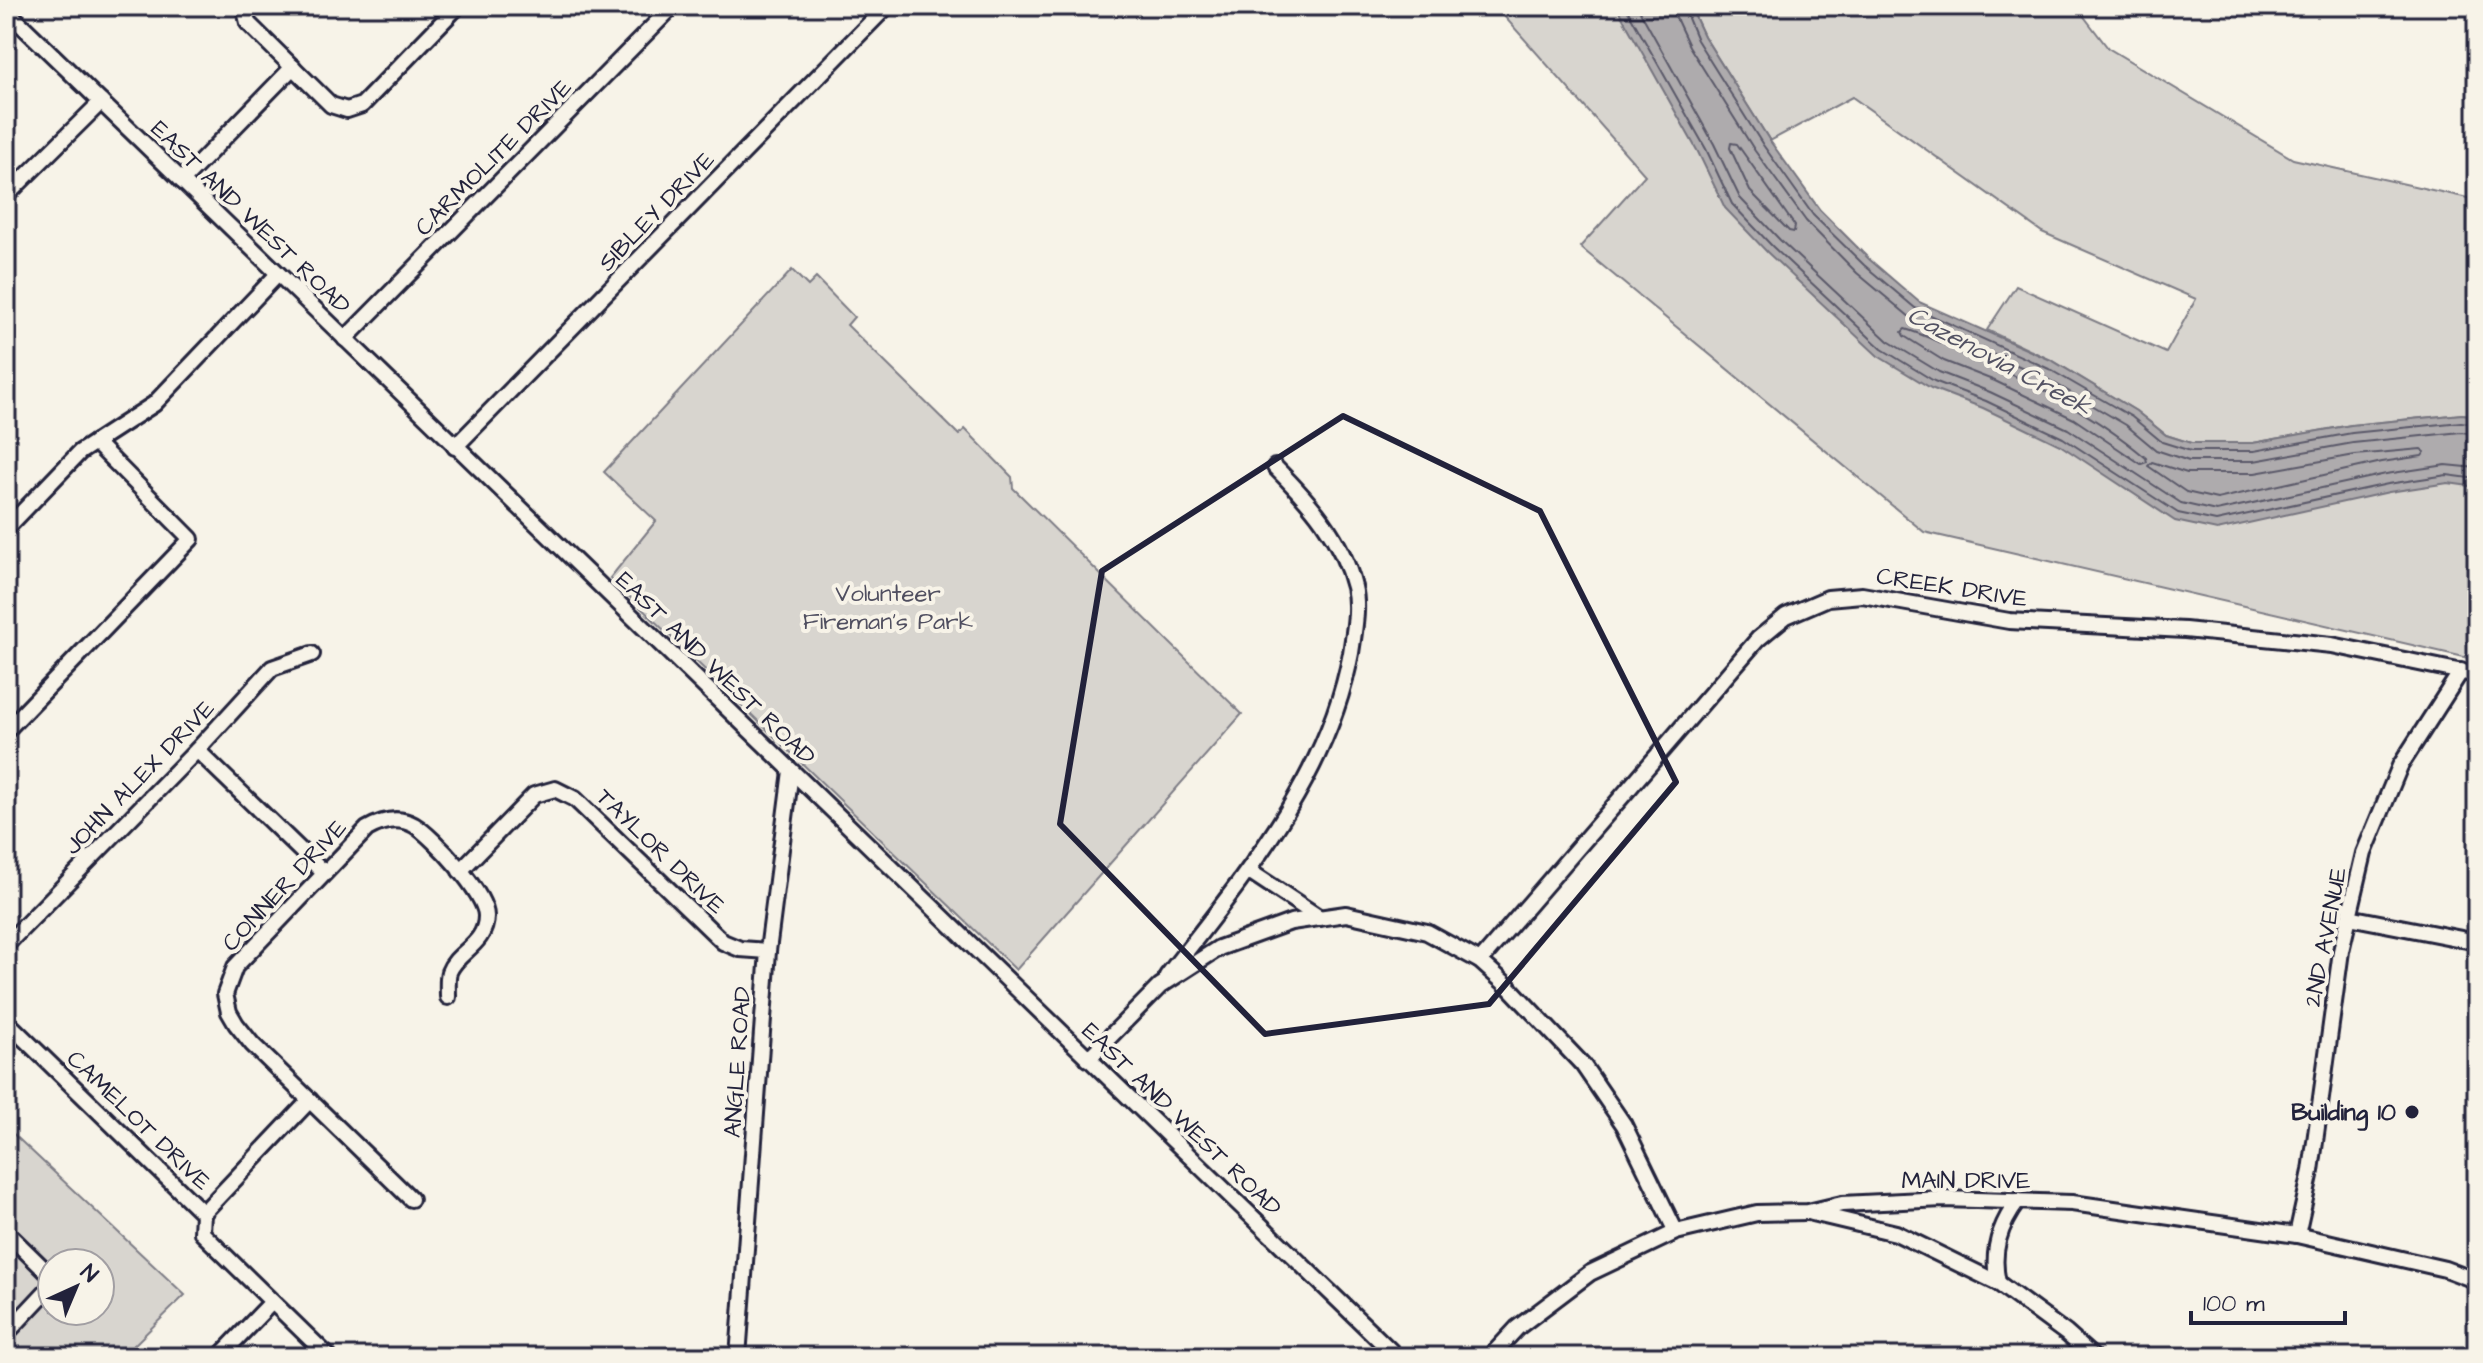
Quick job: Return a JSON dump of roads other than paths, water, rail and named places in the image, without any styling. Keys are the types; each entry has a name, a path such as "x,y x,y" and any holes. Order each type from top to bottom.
{"street":[{"path":"244,6 248,23 338,109 355,109 362,105 458,6"},
{"name":"CARMOLITE DRIVE","path":"345,339 673,6"},
{"name":"SIBLEY DRIVE","path":"455,447 887,6"},
{"name":"EAST AND WEST ROAD","path":"6,10 1397,1357"},
{"path":"182,181 293,67"},
{"path":"6,196 101,102"},
{"path":"6,529 80,452 154,404 278,274"},
{"path":"6,731 191,539 95,442"},
{"path":"1088,1059 1160,986 1249,871 1312,768 1344,691 1355,626 1355,588 1335,537 1304,496 1275,467"},
{"name":"CREEK DRIVE","path":"1480,961 1758,639 1786,616 1828,598 1862,595 2009,621 2185,630 2332,645 2477,675"},
{"name":"JOHN ALEX DRIVE","path":"6,945 197,750 272,668 312,654"},
{"name":"2ND AVENUE","path":"2297,1235 2311,1171 2341,951 2364,853 2400,766 2461,671"},
{"path":"197,750 324,873"},
{"name":"ANGLE ROAD","path":"738,1357 768,951 791,771"},
{"name":"TAYLOR DRIVE","path":"460,871 534,795 555,789 575,799 723,942 740,949 768,951"},
{"name":"CONNER DRIVE","path":"411,1199 252,1044 229,1012 225,994 235,967 367,829 383,821 413,825 460,871 485,906 485,926 476,943 450,970 448,997"},
{"path":"1249,871 1320,918"},
{"path":"1160,986 1219,948 1291,922 1346,914 1427,932 1480,961 1583,1065 1624,1125 1676,1232"},
{"path":"2349,917 2477,942"},
{"name":"CAMELOT DRIVE","path":"6,1021 203,1213 202,1233 329,1357"},
{"path":"203,1213 310,1100"},
{"name":"MAIN DRIVE","path":"1490,1357 1517,1328 1590,1273 1676,1232 1757,1213 1808,1212 1856,1203 1943,1199 2072,1203 2297,1235 2445,1269 2477,1281"},
{"path":"1998,1283 1995,1267 1998,1238 2018,1201"},
{"path":"1808,1212 1896,1233 1998,1283 2093,1357"},
{"path":"6,1232 36,1261"},
{"path":"6,1334 36,1302"},
{"path":"219,1357 272,1302"}],"water":[{"name":"Cazenovia Creek","path":"1616,6 1690,6 1704,36 1770,141 1820,210 1869,259 1919,302 2053,361 2136,411 2166,435 2191,443 2253,443 2351,425 2462,414 2477,416 2477,487 2448,483 2389,492 2217,530 2175,521 2060,445 1983,408 1931,388 1878,356 1767,252 1725,208 1698,152"}],"place":[{"name":"Building 10","path":"2412,1112"}],"park label":[{"name":"Volunteer Fireman's Park","path":"888,607"}]}
